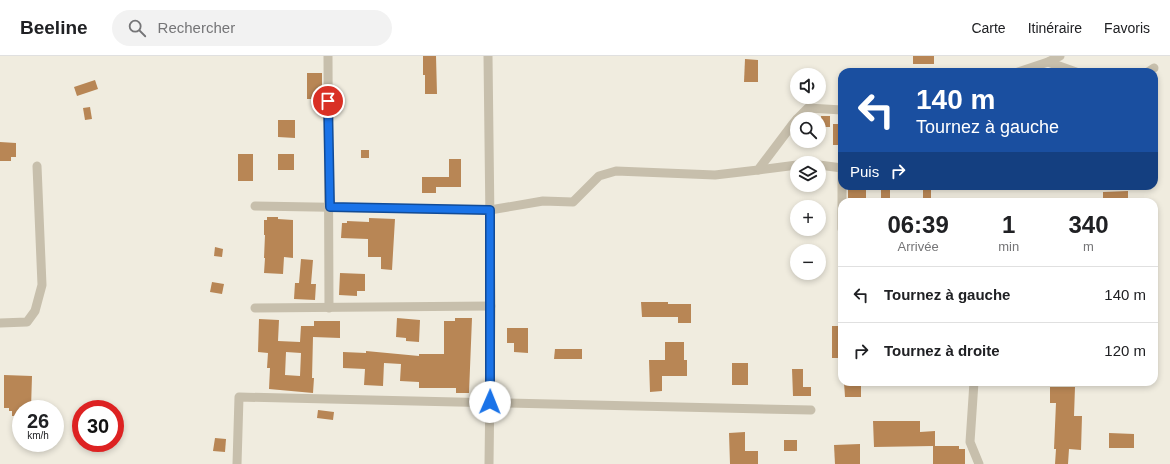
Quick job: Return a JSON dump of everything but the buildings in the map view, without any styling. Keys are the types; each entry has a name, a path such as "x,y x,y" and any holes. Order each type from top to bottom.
{"street":[{"path":"328,56 330,308"},
{"path":"488,56 490,210 490,464"},
{"path":"1030,68 1060,56"},
{"path":"1048,62 1065,68"},
{"path":"804,112 808,108 838,108"},
{"path":"758,170 790,128"},
{"path":"0,323 27,322 34,311 42,285 37,166"},
{"path":"826,166 838,167"},
{"path":"255,206 490,210 543,201 573,202 598,176 616,171 715,175 790,167"},
{"path":"255,308 490,306"},
{"path":"974,386 970,442 979,464"},
{"path":"237,464 238,397 811,410"}],"route":[{"path":"328,101 330,207 490,210 490,402"}]}
